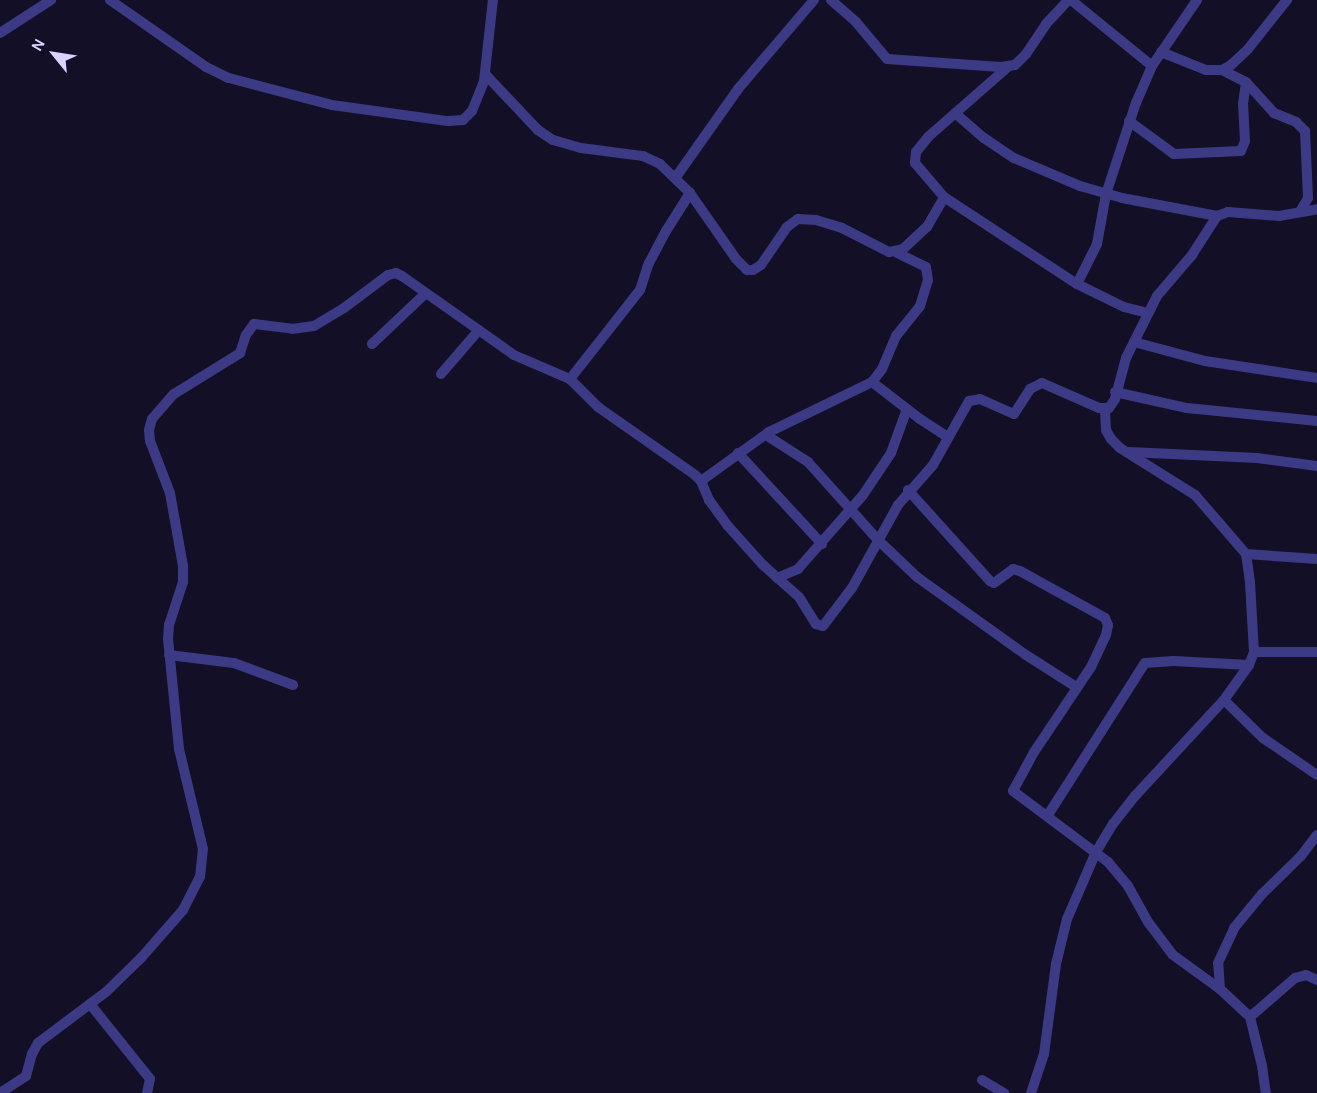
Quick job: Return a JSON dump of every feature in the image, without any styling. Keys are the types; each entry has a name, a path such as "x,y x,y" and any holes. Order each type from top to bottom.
{"street":[{"path":"0,33 51,0"},
{"path":"110,0 206,67 229,78 332,105 434,120 463,120 472,111 485,74 493,0"},
{"path":"676,177 738,89 814,0"},
{"path":"831,0 856,22 882,55 891,60 927,60 1009,66 1015,65 1026,54 1046,24 1070,0 1152,66"},
{"path":"1077,284 1097,244 1106,194 1129,121 1152,66 1197,0"},
{"path":"1222,70 1248,49 1287,0"},
{"path":"1161,52 1206,70 1222,70 1246,82 1274,113 1300,125 1305,131 1308,198 1300,212"},
{"path":"1009,66 928,137 914,158 915,163 944,197 1077,284 1124,307 1148,313"},
{"path":"485,74 538,130 553,140 581,148 643,156 660,164 690,193 736,259 747,270 753,270 761,265 787,227 798,219 842,228 889,252 897,253 926,267 928,280 920,306 896,336 882,369 872,382 766,435 701,480"},
{"path":"1129,121 1174,154 1241,151 1245,141 1243,104 1246,82"},
{"path":"955,113 984,138 1014,158 1080,186 1106,194 1217,216 1228,212 1279,216 1317,209"},
{"path":"570,379 640,290 649,263 690,193"},
{"path":"897,253 927,227 944,197"},
{"path":"1105,409 1112,405 1134,342 1148,313 1165,284 1192,255 1217,216"},
{"path":"0,1093 26,1076 38,1043 125,975 170,927 192,894 203,864 203,849 179,749 169,656 169,625 183,582 183,566 170,493 150,441 152,419 188,383 240,353 246,335 254,324 292,329 314,326 344,308 388,275 396,273 525,361 570,379 598,407 701,480 717,513 777,578 799,597 816,624 823,626 852,588 908,490 933,465 969,401 980,399 1014,414 1030,389 1042,383 1105,409"},
{"path":"372,344 426,293"},
{"path":"441,374 478,330"},
{"path":"1134,342 1214,363 1317,378"},
{"path":"872,382 948,437"},
{"path":"1115,392 1187,408 1317,422"},
{"path":"777,578 798,569 851,508 891,453 907,409"},
{"path":"1031,1093 1044,1054 1056,964 1067,919 1096,852 1113,824 1135,796 1224,700 1249,665 1254,652 1250,582 1245,554 1195,495 1126,452 1111,439 1106,430 1105,409"},
{"path":"766,435 808,462 878,540 934,590 1026,656 1076,687"},
{"path":"1126,452 1257,458 1317,466"},
{"path":"738,453 822,544"},
{"path":"908,490 990,581 994,583 1013,569 1020,571 1105,618 1108,625 1106,635 1091,667 1076,687 1014,787 1015,794 1048,815 1119,873 1148,922 1173,955 1220,989 1250,1017 1266,1093"},
{"path":"1245,554 1317,559"},
{"path":"1254,652 1317,652"},
{"path":"169,656 234,663 293,685"},
{"path":"1048,815 1145,663 1174,661 1249,665"},
{"path":"1224,700 1263,738 1317,775"},
{"path":"1220,989 1218,963 1234,928 1317,835"},
{"path":"1250,1017 1295,978 1306,975 1317,980"},
{"path":"90,1004 150,1079 147,1093"},
{"path":"982,1080 1004,1093"}]}
